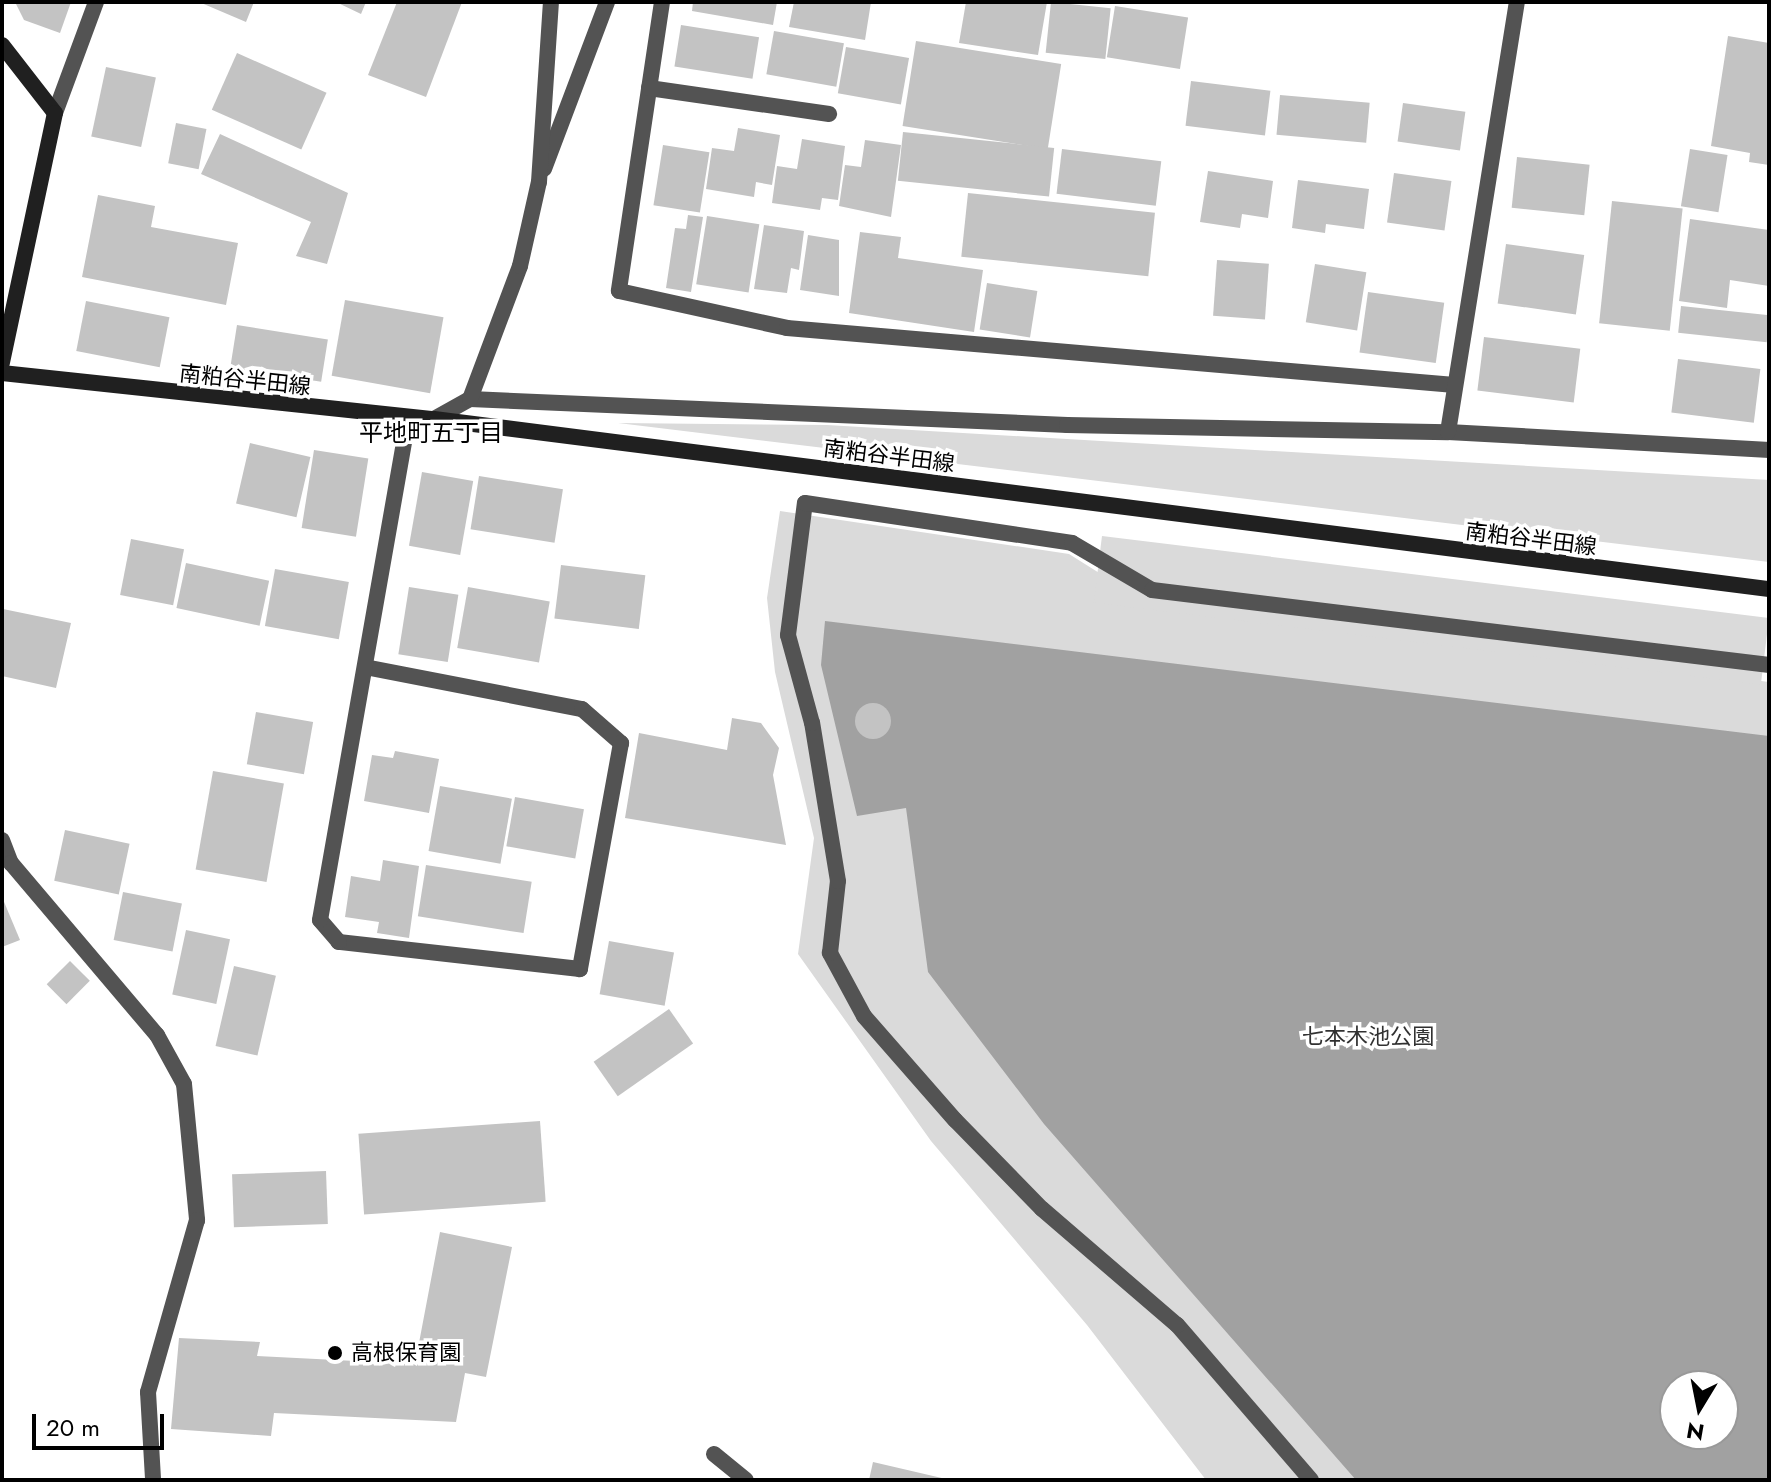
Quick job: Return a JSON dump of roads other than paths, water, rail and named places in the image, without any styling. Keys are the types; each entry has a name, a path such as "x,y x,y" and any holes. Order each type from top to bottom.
{"main road":[{"path":"2,45 55,113 2,363"},
{"name":"南粕谷半田線","path":"2,373 408,420 434,419 1769,589"}],"street":[{"path":"55,113 96,2"},
{"path":"539,182 551,2"},
{"path":"470,399 520,266 539,182 607,2"},
{"path":"662,2 619,291 787,328 1455,385"},
{"path":"1448,432 1517,2"},
{"path":"649,88 829,114"},
{"path":"434,419 470,399 1067,425 1448,432 1769,450"},
{"path":"365,667 582,709 621,743 580,969 339,942 320,920 408,420"},
{"path":"1311,1480 1177,1325 1042,1209 955,1120 864,1016 830,953 838,881 812,723 788,635 805,503 1072,543 1152,590 1769,665"},
{"path":"2,840 11,863 157,1035 184,1084 197,1220 148,1392 153,1480"},
{"path":"714,1454 746,1480"}],"place":[{"name":"高根保育園","path":"335,1353"}],"district":[{"name":"平地町五丁目","path":"431,433"}],"park label":[{"name":"七本木池公園","path":"1368,1037"}]}
